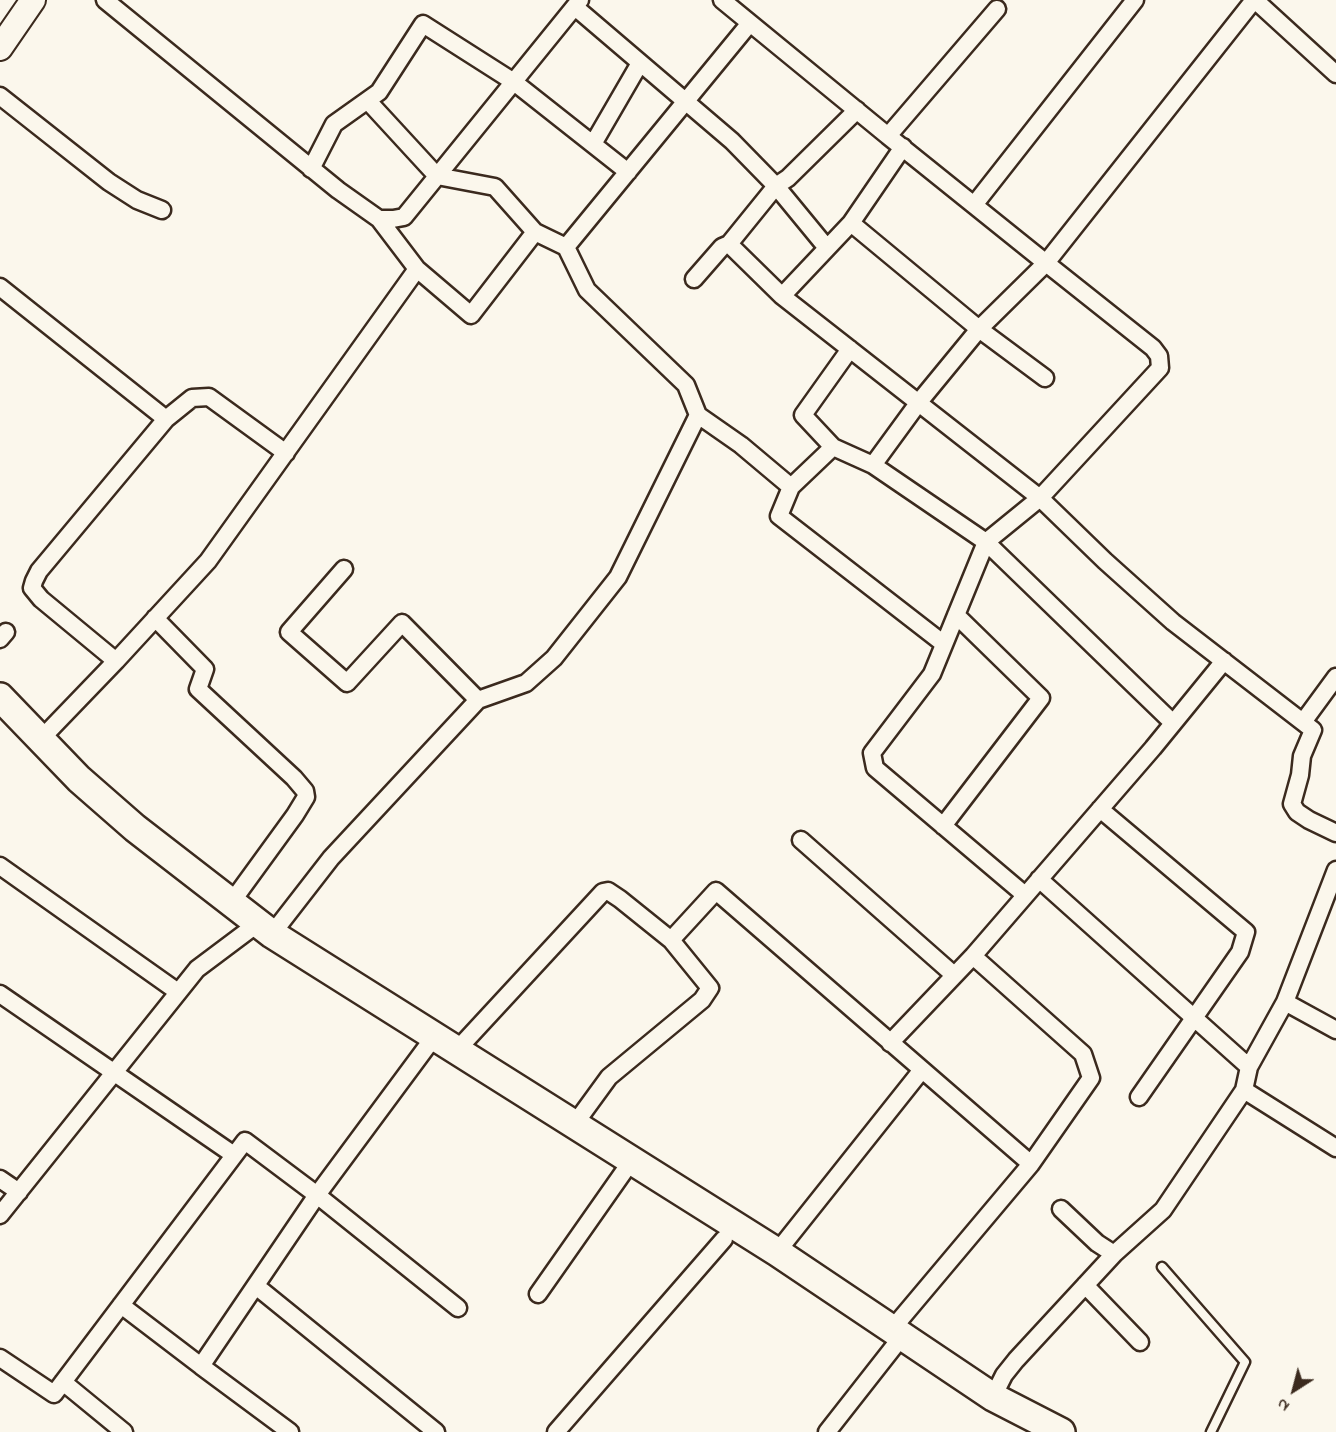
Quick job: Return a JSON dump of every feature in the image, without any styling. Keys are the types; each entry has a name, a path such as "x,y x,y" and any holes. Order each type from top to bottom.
{"main road":[{"path":"0,697 79,779 135,828 231,903 258,930"},
{"path":"0,715 83,804 258,930 439,1045 625,1170 993,1397 1060,1432"},
{"path":"439,1045 574,1125 777,1252 895,1336 989,1407 1035,1432"}],"street":[{"path":"0,48 33,0"},
{"path":"105,0 311,169 379,219 417,269 471,315 536,232"},
{"path":"722,0 1153,348 1159,356 1160,368 1040,498 986,542 932,674 872,753 875,768 1025,895"},
{"path":"974,205 1135,0"},
{"path":"873,465 919,402 980,328 1046,263 1254,0 1336,74"},
{"path":"379,219 404,217 578,3 640,63 732,141 776,186 827,248"},
{"path":"888,136 998,9"},
{"path":"566,247 750,23"},
{"path":"311,169 334,124 379,92 423,24 514,82 628,171"},
{"path":"593,144 640,63"},
{"path":"0,96 110,182 137,200 162,210"},
{"path":"368,101 437,176 495,187 536,232 566,247 587,290 686,385 698,415 741,445 791,487"},
{"path":"694,279 722,247 729,244 776,186 788,178 857,110"},
{"path":"782,296 851,223 903,147"},
{"path":"851,223 1045,378"},
{"path":"729,244 782,296 1040,498 1173,622 1313,730 1302,756 1300,775 1292,804 1297,812 1309,820 1336,833"},
{"path":"40,740 208,561 417,269"},
{"path":"0,287 166,419"},
{"path":"850,349 803,415 833,447 873,465 986,542 1173,723"},
{"path":"116,661 40,599 32,588 39,571 166,419 192,398 209,397 285,453"},
{"path":"0,1215 197,969 258,930 331,858 478,700 526,684 554,658 618,577 698,415"},
{"path":"833,447 791,487 779,516 944,644"},
{"path":"344,569 289,632 347,683 402,623 478,700"},
{"path":"943,826 1041,698 956,615"},
{"path":"155,618 205,669 198,689 294,778 305,792 306,797 295,814 231,903"},
{"path":"890,1043 973,956 1224,661"},
{"path":"1303,722 1336,677"},
{"path":"1100,808 1246,932 1240,952 1139,1097"},
{"path":"801,840 954,975"},
{"path":"0,866 178,992"},
{"path":"993,1397 1004,1375 1016,1360 1114,1254 1163,1210 1244,1090 1249,1067 1285,1002 1336,870"},
{"path":"1039,879 1195,1016 1249,1067"},
{"path":"201,1366 317,1195 439,1045 603,892 608,891 620,898 671,940 710,988 702,1000 609,1077 574,1125"},
{"path":"671,940 716,891 1031,1164"},
{"path":"827,1432 895,1336 1031,1164 1091,1078 1083,1054 973,956"},
{"path":"0,994 234,1155"},
{"path":"1285,1002 1336,1030"},
{"path":"777,1252 921,1071"},
{"path":"1244,1090 1336,1148"},
{"path":"0,1358 54,1394 245,1141 317,1195 458,1308"},
{"path":"538,1294 625,1170"},
{"path":"0,1179 19,1192"},
{"path":"1061,1209 1097,1243 1114,1254"},
{"path":"556,1432 724,1239"},
{"path":"1085,1285 1140,1342"},
{"path":"255,1286 436,1432"},
{"path":"121,1305 290,1432"},
{"path":"63,1382 124,1432"}],"lane":[{"path":"1162,1267 1245,1362 1211,1432"}]}
